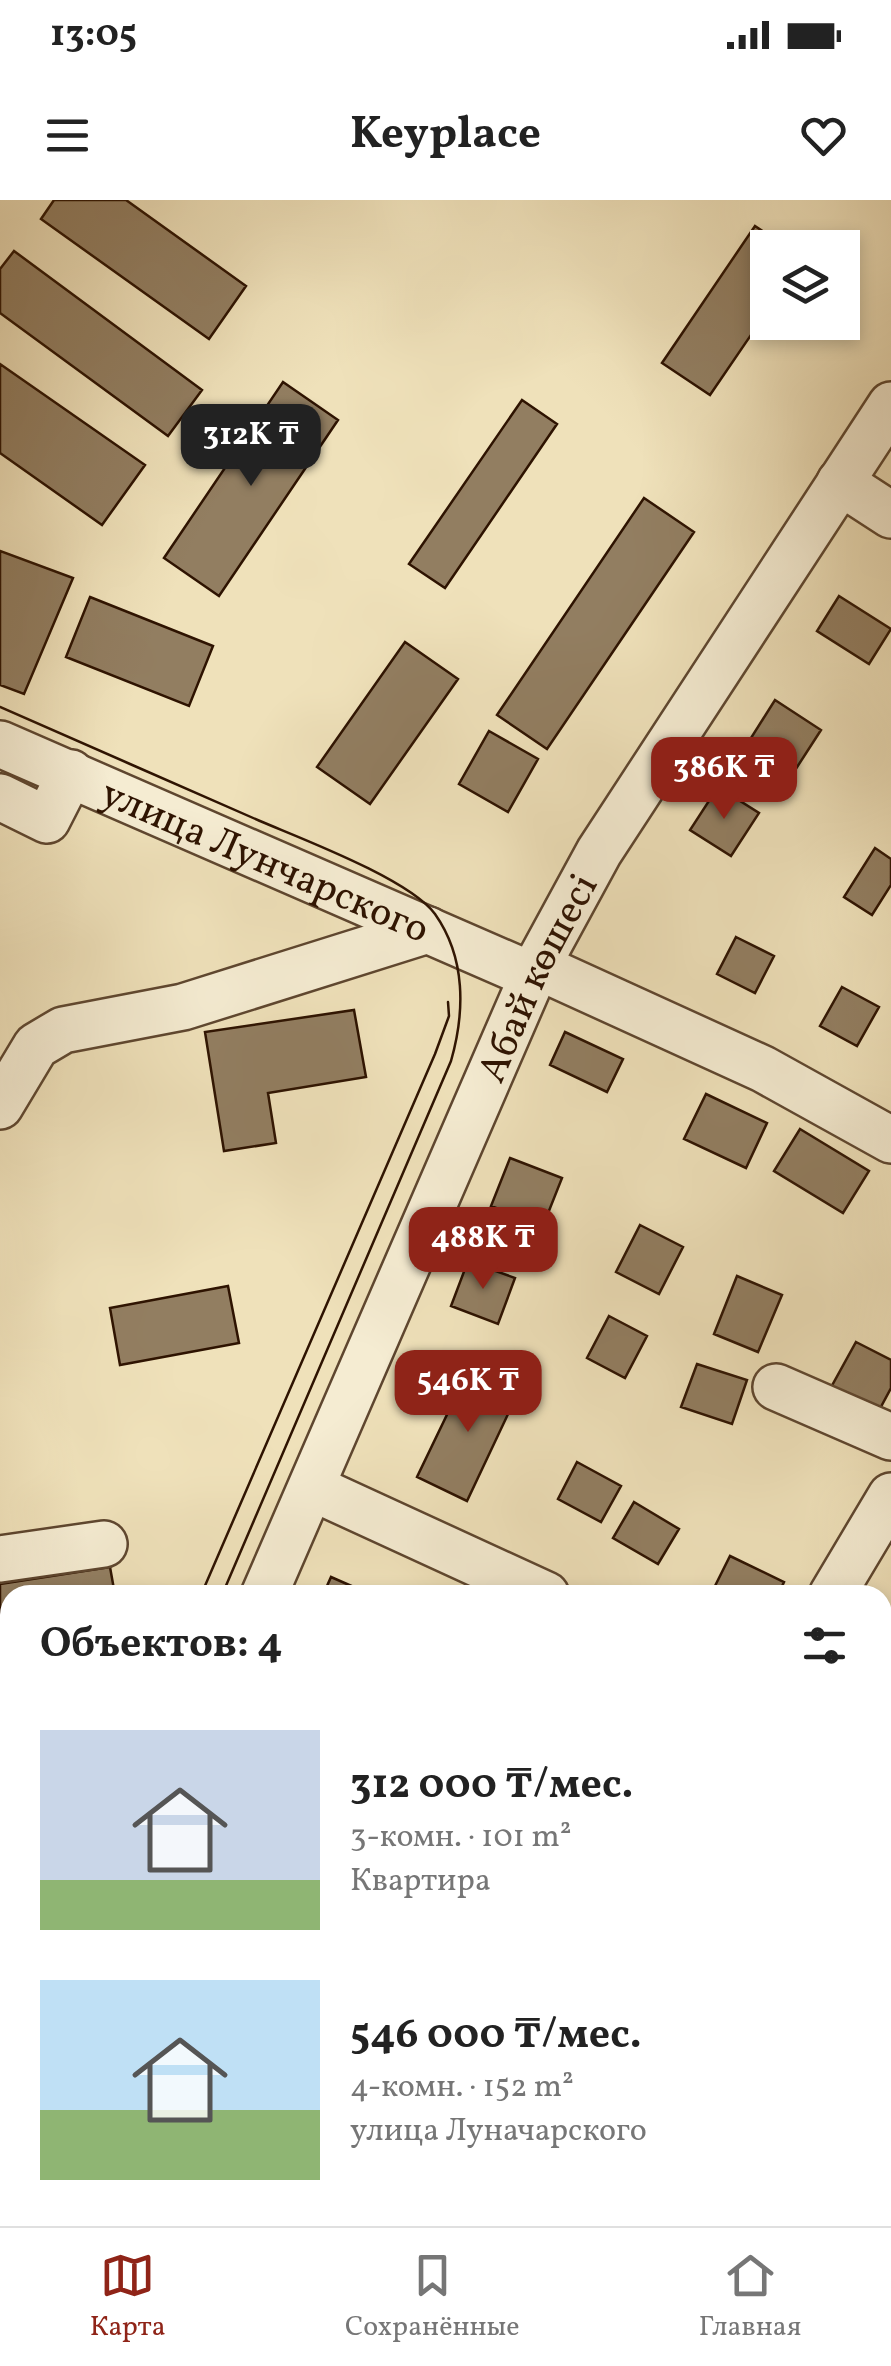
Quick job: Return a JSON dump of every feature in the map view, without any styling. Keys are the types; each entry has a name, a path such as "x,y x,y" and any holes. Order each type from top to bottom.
{"street":[{"name":"Абай көшесі","path":"268,1585 535,971 599,852 891,405"},
{"path":"840,482 891,515"},
{"name":"улица Лунчарского","path":"0,744 428,930 535,971 763,1069 891,1140"},
{"path":"0,798 47,820 71,773"},
{"path":"0,1106 36,1046 63,1030 183,1007 428,930"},
{"path":"776,1387 891,1437"},
{"path":"312,1488 524,1585"},
{"path":"838,1585 891,1496"},
{"path":"0,1559 104,1544"}],"building":[{"path":"54,200 126,200 246,286 209,339 41,219"},
{"path":"750,233 750,336 710,395 662,363"},
{"path":"14,251 202,390 168,436 0,313 0,269"},
{"path":"0,364 145,465 102,525 0,453"},
{"path":"283,382 338,420 219,596 164,558"},
{"path":"522,400 557,424 445,588 409,564"},
{"path":"644,498 694,532 547,749 497,715"},
{"path":"0,551 73,578 24,694 0,685"},
{"path":"839,596 891,629 869,664 817,631"},
{"path":"90,597 213,646 189,706 66,657"},
{"path":"405,642 458,679 370,804 317,767"},
{"path":"775,700 821,730 790,778 744,749"},
{"path":"489,731 538,759 508,812 459,784"},
{"path":"718,787 759,813 731,856 690,830"},
{"path":"875,848 891,859 891,885 872,915 844,897"},
{"path":"736,937 774,956 755,993 717,974"},
{"path":"842,987 879,1007 857,1046 820,1026"},
{"path":"354,1010 366,1077 268,1093 276,1143 224,1151 205,1032"},
{"path":"565,1032 623,1059 607,1092 550,1065"},
{"path":"706,1094 767,1123 746,1168 684,1139"},
{"path":"800,1129 869,1171 843,1213 774,1171"},
{"path":"510,1158 562,1178 543,1226 491,1206"},
{"path":"640,1225 683,1247 659,1294 616,1272"},
{"path":"468,1261 515,1278 498,1324 451,1306"},
{"path":"737,1276 782,1295 758,1352 714,1334"},
{"path":"228,1286 239,1343 120,1365 110,1308"},
{"path":"609,1316 647,1336 625,1378 587,1358"},
{"path":"856,1342 891,1360 891,1388 876,1416 829,1391"},
{"path":"697,1364 747,1380 732,1424 681,1407"},
{"path":"469,1369 518,1393 467,1501 417,1477"},
{"path":"577,1462 621,1486 601,1522 558,1499"},
{"path":"634,1502 679,1529 658,1564 613,1538"},
{"path":"730,1556 784,1582 783,1585 716,1585"},
{"path":"110,1567 113,1585 0,1585"},
{"path":"331,1577 349,1585 327,1585"}],"tram line":[{"path":"0,707 379,874 403,887 435,914 453,949 460,1005 451,1061 226,1585"},
{"path":"205,1585 435,1054 449,1016 448,1002"}]}
